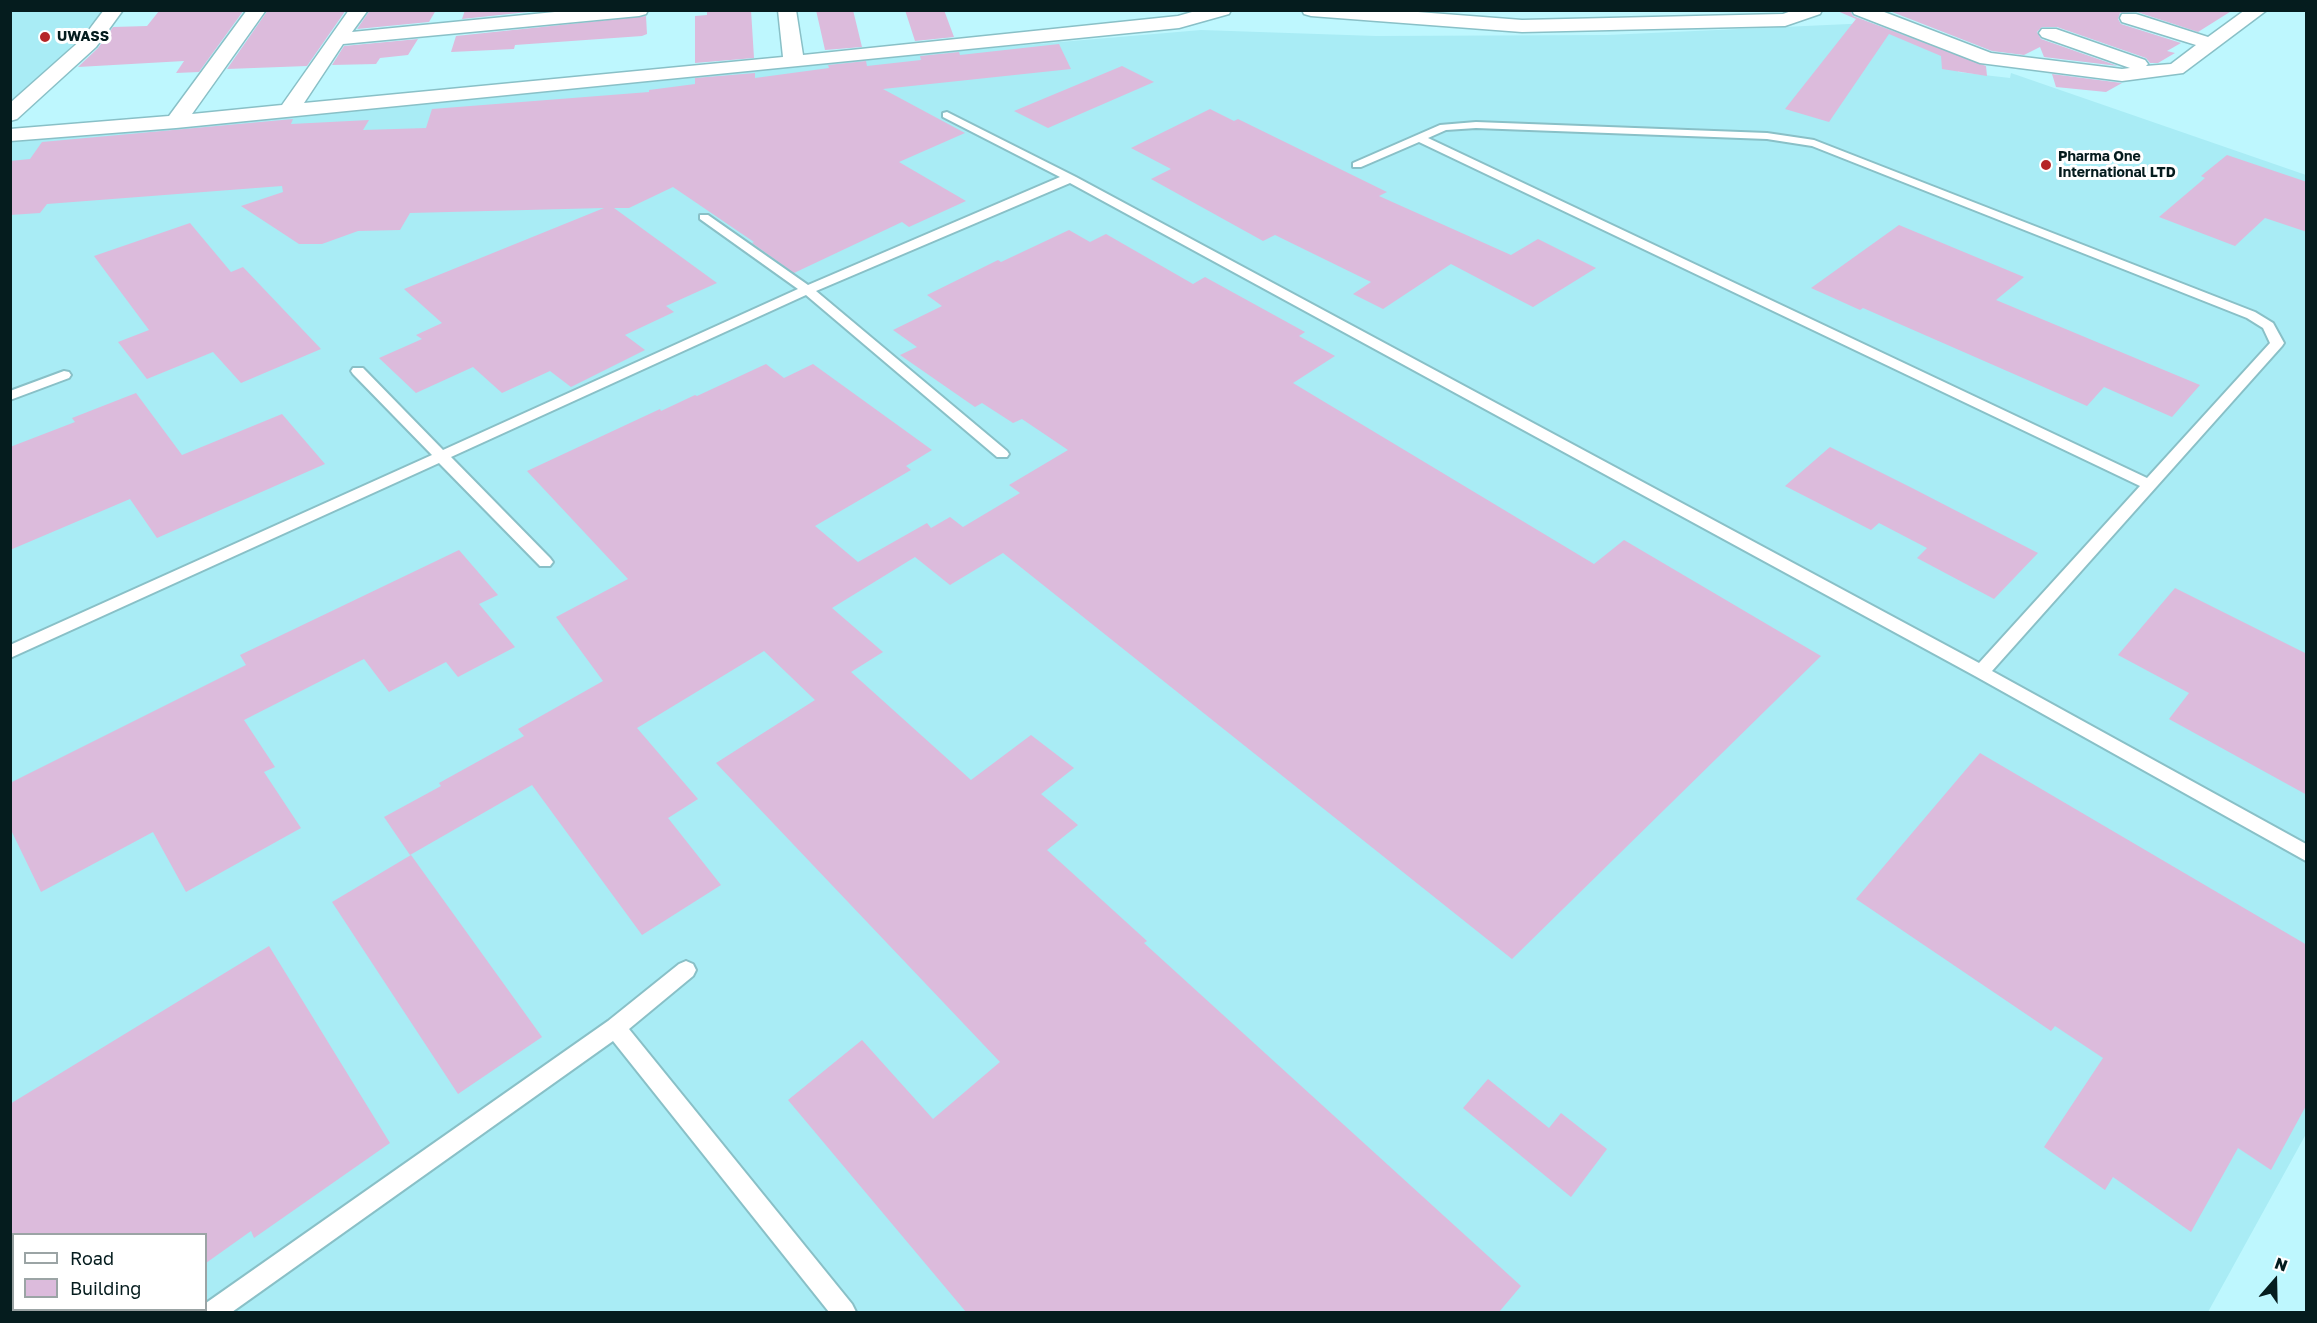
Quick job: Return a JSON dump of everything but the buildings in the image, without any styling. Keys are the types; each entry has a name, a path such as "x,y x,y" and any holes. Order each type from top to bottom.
{"street":[{"path":"10,115 89,43 114,10"},
{"path":"176,122 257,10"},
{"path":"289,110 359,10"},
{"path":"337,39 639,10"},
{"path":"788,10 794,62"},
{"path":"10,135 176,122 794,62 1179,22 1222,10"},
{"path":"1311,10 1522,26 1785,20 1813,10"},
{"path":"1862,10 1987,59 2122,75 2176,69 2258,10"},
{"path":"2129,18 2212,44"},
{"path":"2206,20 2235,28"},
{"path":"2049,33 2158,70"}],"lane":[{"path":"948,115 1072,179 1981,672 2307,852"},
{"path":"1357,165 1444,127 1476,125 1767,136 1814,143 2251,315 2268,326 2277,343 1981,672"},
{"path":"1420,138 2150,485"},
{"path":"10,652 807,290 1062,180 1072,179"},
{"path":"704,217 807,290 1002,454"},
{"path":"358,372 545,562"},
{"path":"10,396 64,375"},
{"path":"213,1312 615,1028 686,970"},
{"path":"615,1028 844,1312"}],"shaded area":[{"name":"UWASS","path":"11,11 103,11 56,63 11,102"},
{"path":"1871,23 1954,53 1958,72 2010,78 2011,73 2306,175 2306,1134 2208,1312 11,1312 11,128 394,99 1201,30 1376,36 1607,35"}],"place":[{"name":"UWASS","path":"45,37"},
{"name":"Pharma One International LTD","path":"2046,165"}]}
